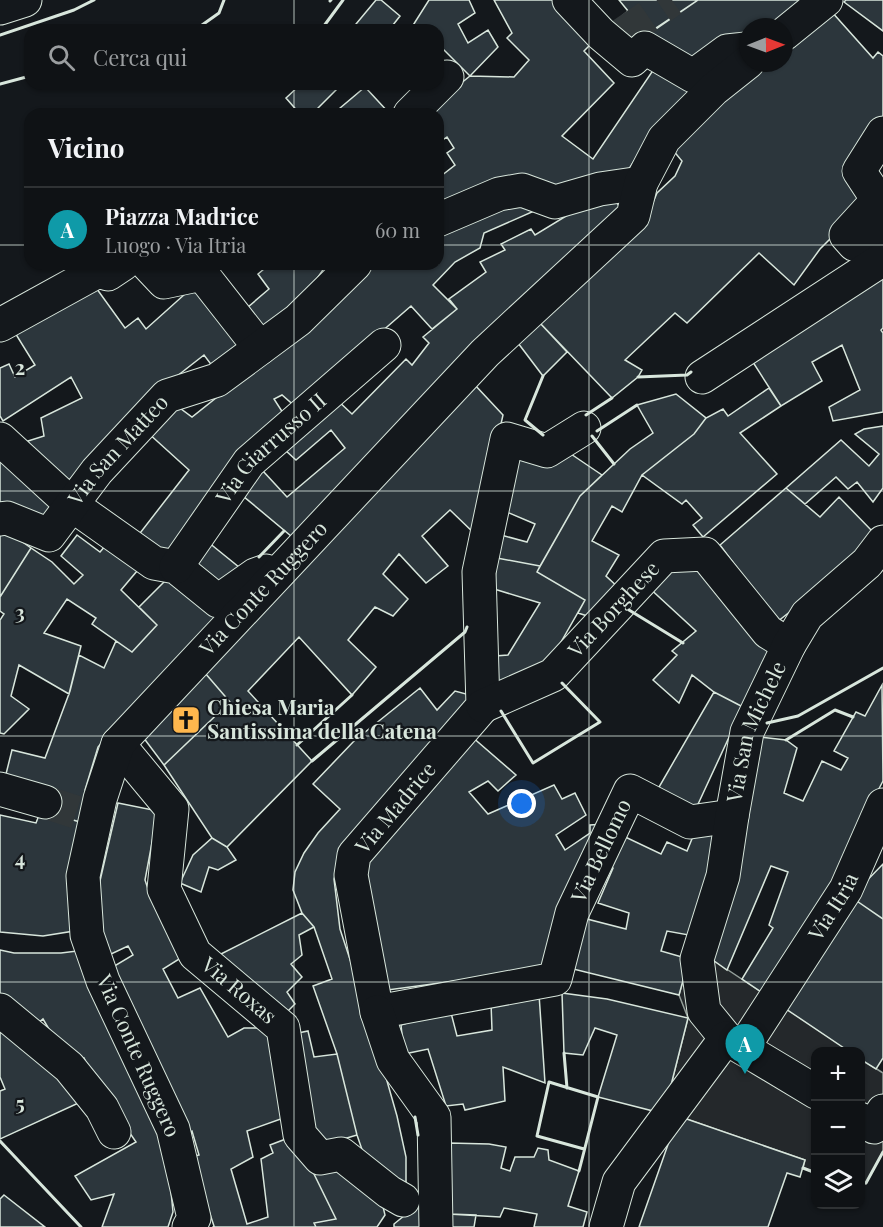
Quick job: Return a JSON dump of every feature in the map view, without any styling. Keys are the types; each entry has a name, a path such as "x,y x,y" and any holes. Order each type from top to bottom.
{"street":[{"path":"0,8 25,0"},
{"path":"569,0 615,38 632,60 645,48 693,76 727,51 739,50"},
{"path":"793,27 826,0"},
{"name":"Via Conte Ruggero","path":"189,1227 195,1218 173,1129 103,981 87,935 83,876 90,816 118,744 485,353 633,216 641,183 664,139 714,89 739,69"},
{"path":"444,80 447,77"},
{"path":"416,108 434,90"},
{"path":"883,133 859,171 878,200 846,235 854,244 866,242 883,230"},
{"path":"444,217 499,194 522,190 555,202 600,189 641,183"},
{"path":"702,377 883,259"},
{"path":"0,325 98,271 108,274 114,270"},
{"path":"153,270 164,282 202,274 260,348"},
{"name":"Via San Matteo","path":"0,519 7,518 48,535 97,471 167,396 217,380 298,320 349,270"},
{"name":"Via Giarrusso II","path":"176,567 249,462 384,345"},
{"path":"483,706 479,572 507,439 547,451 584,428"},
{"path":"0,439 72,505 154,563 176,567 218,601 255,575 292,560"},
{"name":"Via San Michele","path":"734,1043 704,1011 697,959 723,876 747,732 789,645 807,615 867,563 883,542"},
{"name":"Via Borghese","path":"483,706 553,675 664,556 705,554 768,632 789,645"},
{"name":"Via Madrice","path":"436,1227 434,1117 393,1060 377,1012 351,875 354,855 483,706"},
{"name":"Via Roxas","path":"118,744 172,808 164,889 195,954 283,1028 300,1135 320,1158 340,1154 403,1200"},
{"path":"0,789 45,802"},
{"name":"Via Bellomo","path":"377,1012 555,979 572,913 630,791 690,822 732,816"},
{"name":"Via Itria","path":"606,1227 619,1182 669,1114 773,1001 846,889 883,805"},
{"path":"0,1010 69,1067 102,1108 114,1132"},
{"path":"734,1043 811,1089"}],"shaded area":[{"path":"710,958 844,1047 811,1047 811,1171 803,1168 805,1160 678,1116 668,1097 688,1018 679,995 689,959"},
{"path":"865,1062 883,1073 883,1152 866,1183"}],"building":[{"path":"376,0 381,0 400,16 394,24 356,24"},
{"path":"429,0 469,0 475,13 458,24 468,43 488,30 498,47 470,76 444,50 444,24 414,24"},
{"path":"494,0 555,0 591,44 584,51 614,83 562,136 593,159 658,63 696,89 657,126 625,175 444,207 444,174 455,165 447,153 454,148 447,137 444,139 444,108 430,108 470,76 514,77 529,60 507,38 512,33"},
{"path":"619,0 698,0 634,44 609,27 628,11"},
{"path":"698,0 811,0 786,18 739,18 739,46 692,68 644,36"},
{"path":"846,0 883,0 883,31 844,2"},
{"path":"831,11 873,58 878,52 883,56 883,117 863,198 820,249 794,285 759,253 687,323 675,313 625,360 642,370 638,377 612,398 539,322 648,214 657,193 675,176 682,161 672,149 733,88 753,72 793,72 793,41"},
{"path":"295,90 336,90 318,108 295,108 286,98"},
{"path":"361,90 368,90 384,108 340,108"},
{"path":"613,196 622,211 291,536 243,496 262,470 287,497 345,448 331,430 296,460 284,449 336,399 352,414 406,359 412,365 429,343 423,337 457,309 449,299 486,272 480,262 505,250 501,244 531,229 535,235 594,199"},
{"path":"521,197 532,212 484,233 480,248 455,262 433,285 457,309 432,329 411,306 297,408 282,395 274,399 285,416 171,557 137,537 189,470 147,432 173,403 192,417 299,332 368,270 444,270 444,231"},
{"path":"263,270 323,270 310,289 262,337 241,313 269,289 258,274"},
{"path":"883,272 883,328 881,330 883,333 883,412 833,421 829,407 860,390 842,345 812,362 822,381 781,406 749,356"},
{"path":"89,278 125,328 138,318 146,329 195,285 249,347 216,371 204,355 172,380 61,488 37,463 28,441 44,436 41,418 82,398 71,377 3,421 0,416 0,368 9,364 15,377 35,365 12,328"},
{"path":"539,322 567,352 543,376 518,343"},
{"path":"474,384 503,415 476,535 450,510 422,536 448,566 426,583 399,554 383,574 408,599 393,616 375,607 348,640 376,667 352,695 299,637 248,691 312,761 227,847 212,838 164,765 230,702 205,673"},
{"path":"769,388 781,406 740,433 777,474 703,537 693,525 702,518 686,500 682,504 642,475 694,434 706,418 723,409 728,416"},
{"path":"676,394 706,418 694,434 642,475 622,512 612,506 592,541 619,555 606,576 619,588 597,619 578,613 585,600 537,572 580,496 630,449 653,433 637,405"},
{"path":"883,426 883,488 873,502 857,482 848,489 836,477 805,504 786,488 841,440 869,466 879,454 855,434 864,429"},
{"path":"565,450 602,475 580,496 540,566 497,558 501,535 527,542 535,524 502,510 513,453"},
{"path":"0,455 60,505 46,521 0,508"},
{"path":"786,488 820,517 839,497 874,533 859,557 777,622 720,545"},
{"path":"4,529 31,548 0,597 0,530"},
{"path":"77,535 100,552 106,545 137,571 121,590 157,625 132,652 92,624 96,618 67,599 44,633 81,646 69,694 19,665 11,696 29,709 4,734 0,733 0,620 4,614 0,611 0,597 31,548 52,562 74,584 83,575 61,556"},
{"path":"208,542 245,572 221,591 190,567"},
{"path":"497,558 540,566 537,572 585,600 553,656 537,675 500,683 494,680 495,656 508,655 540,603 494,589"},
{"path":"666,562 699,571 773,652 743,707 714,692 692,675 679,703 653,680 677,655 672,651 696,631 646,585"},
{"path":"168,578 216,619 132,706 98,747 85,790 92,792 83,823 41,810 4,782 12,750 45,758 70,691 79,655 104,668 116,641 132,652 157,625 139,607"},
{"name":"Chiesa Maria Santissima della Catena","path":"205,673 230,702 164,765 143,737"},
{"path":"882,685 883,781 855,834 861,839 767,996 742,979 773,928 769,925 788,872 771,866 727,970 710,958 760,737 786,740 797,748 784,793 803,801 822,761 841,770 848,758 834,751 856,712 865,716"},
{"path":"420,688 437,710 455,691 470,695 471,699 339,863 334,879 340,929 367,1011 397,1116 406,1157 406,1186 368,1167 357,1135 337,1054 313,986 332,979 314,927 302,913 293,890 295,872 304,853 318,833 340,809 313,784 354,741"},
{"path":"714,692 743,707 693,815 655,794"},
{"path":"471,736 516,775 498,791 488,781 469,792 488,814 554,785 562,799 575,793 586,815 556,835 565,850 590,833 590,825 604,824 547,969 380,991 363,859"},
{"path":"118,803 158,811 145,880 150,895 184,956 163,969 178,998 200,988 228,1037 244,1028 274,1028 292,1115 247,1131 253,1157 231,1169 247,1224 268,1217 261,1159 273,1153 270,1145 291,1137 313,1172 336,1219 314,1223 316,1227 213,1227 191,1157 199,1155 192,1131 185,1135 111,968 133,955 128,946 109,955 94,914"},
{"path":"41,810 83,823 74,931 43,936 0,932 0,815 36,823"},
{"path":"718,827 694,936 667,931 661,951 689,959 679,995 565,967 579,917 626,929 629,913 598,903 613,868 603,863 619,834 661,854 667,842 687,851 696,829"},
{"path":"212,838 227,847 236,860 218,870 209,867 201,892 180,883 193,855"},
{"path":"883,864 883,919 851,897"},
{"path":"851,897 883,919 883,1058 876,1069 865,1062 865,1047 843,1047 780,1005"},
{"path":"302,913 314,927 299,935 302,955 291,964 302,977 287,992 295,1004 283,1016 217,956"},
{"path":"0,950 14,953 61,953 85,950 165,1130 173,1212 168,1227 102,1227 114,1194 91,1200 75,1176 136,1142 95,1082 84,1058 63,1053 43,1019 30,1030 0,1002"},
{"path":"562,993 607,999 688,1018 668,1097 661,1113 598,1097 617,1035 595,1028 583,1055 564,1053"},
{"path":"539,994 545,1083 503,1067 505,1101 465,1110 463,1104 446,1106 428,1049 404,1054 401,1025 450,1009 457,1036 492,1030 491,1003"},
{"path":"10,1028 85,1100 0,1139 0,1091 5,1089 0,1077 0,1033"},
{"path":"308,1031 314,1057 337,1054 357,1135 320,1146 302,1100 293,1034"},
{"path":"678,1116 805,1160 800,1177 787,1173 768,1227 639,1227"},
{"path":"449,1143 489,1144 506,1147 501,1168 510,1171 515,1157 534,1157 538,1148 548,1150 549,1160 579,1171 568,1206 587,1212 583,1227 534,1227 537,1214 504,1208 500,1217 449,1214"},
{"path":"334,1167 381,1198 385,1215 377,1227 316,1227 314,1223 336,1219 313,1172"},
{"path":"4,1195 45,1227 0,1227 0,1199"},
{"path":"426,1203 426,1227 394,1227 394,1224 415,1207"},
{"path":"449,1214 476,1215 474,1227 448,1227"}],"tunnel":[{"path":"621,35 672,0"},
{"path":"45,802 85,815"}],"wall":[{"path":"33,24 74,10 94,0"},
{"path":"203,24 219,13 224,0"},
{"path":"325,24 343,0"},
{"path":"0,35 24,27"},
{"path":"0,84 24,78"},
{"path":"638,377 687,375 691,372"},
{"path":"543,376 525,420 543,435"},
{"path":"586,415 612,398"},
{"path":"597,431 637,405"},
{"path":"592,436 614,464"},
{"path":"259,557 284,531"},
{"path":"629,610 683,643"},
{"path":"312,761 465,632 467,627"},
{"path":"767,723 798,716 883,668"},
{"path":"501,711 533,763 600,722 562,683"},
{"path":"297,745 352,695"},
{"path":"786,740 835,710 853,717"},
{"path":"564,1053 567,1088"},
{"path":"579,1171 598,1097 549,1082 537,1136 584,1149"},
{"path":"415,1117 418,1135"},
{"path":"0,1141 81,1227"},
{"path":"866,1183 883,1152"},
{"path":"803,1168 811,1171"}],"place":[{"name":"Chiesa Maria Santissima della Catena","path":"186,720"},
{"name":"Piazza Madrice","path":"745,1074"}]}
